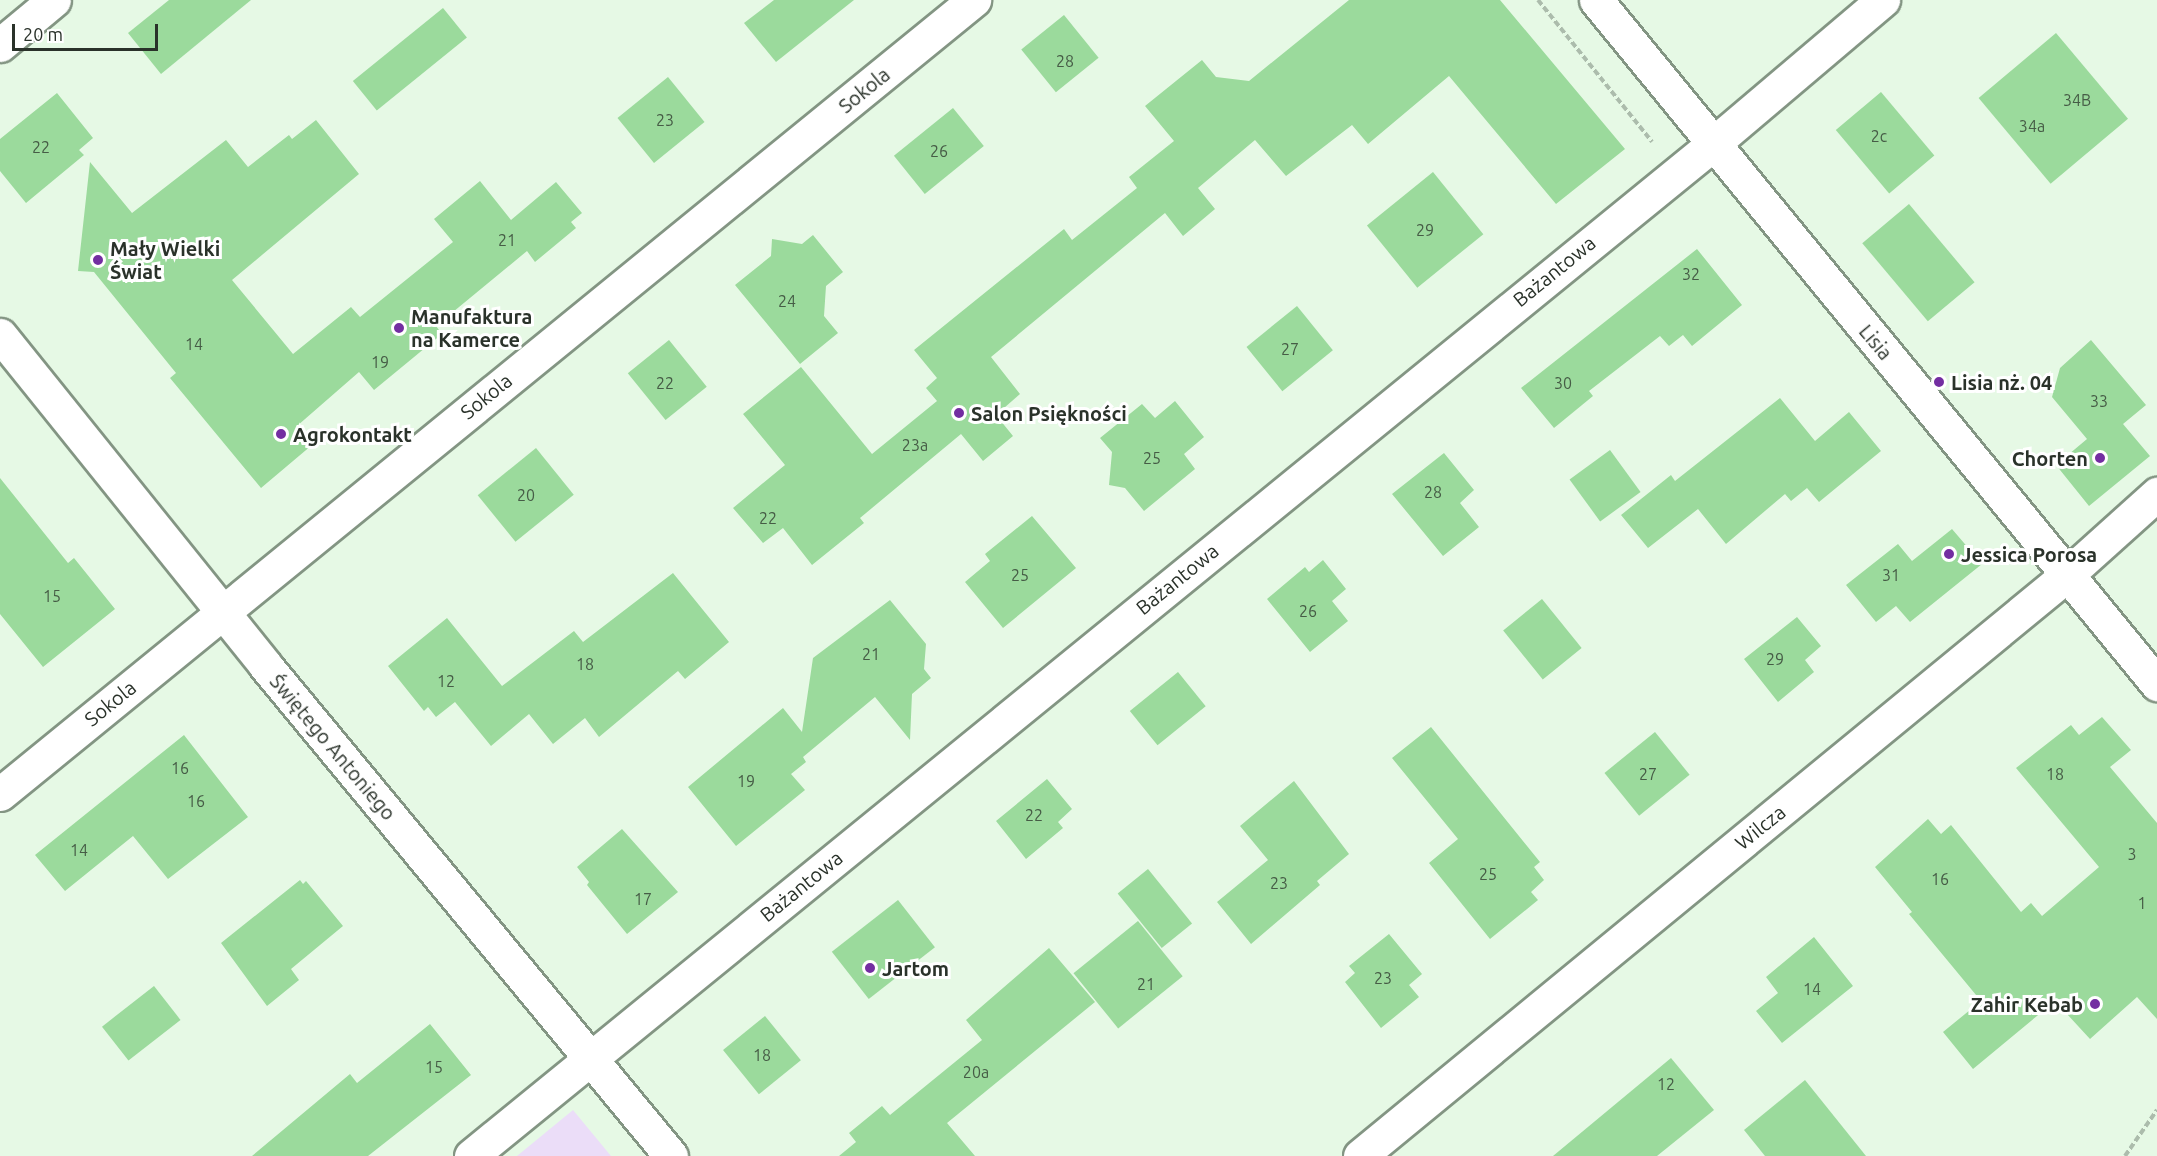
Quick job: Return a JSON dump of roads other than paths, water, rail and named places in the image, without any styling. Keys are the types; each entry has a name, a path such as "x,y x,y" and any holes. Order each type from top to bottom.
{"street":[{"path":"0,45 54,0"},
{"name":"Sokola","path":"0,794 974,0"},
{"name":"Lisia","path":"1596,0 2157,684"},
{"name":"Bażantowa","path":"471,1156 1713,144 1883,0"},
{"name":"Świętego Antoniego","path":"0,334 223,611 671,1156"},
{"name":"Wilcza","path":"1360,1156 2068,574 2157,494"}],"place":[{"name":"Mały Wielki Świat","path":"98,260"},
{"name":"Manufaktura na Kamerce","path":"399,328"},
{"name":"Lisia nż. 04","path":"1939,382"},
{"name":"Salon Psiękności","path":"959,413"},
{"name":"Agrokontakt","path":"281,434"},
{"name":"Chorten","path":"2100,458"},
{"name":"Jessica Porosa","path":"1949,554"},
{"name":"Jartom","path":"870,968"},
{"name":"Zahir Kebab","path":"2095,1004"}]}
